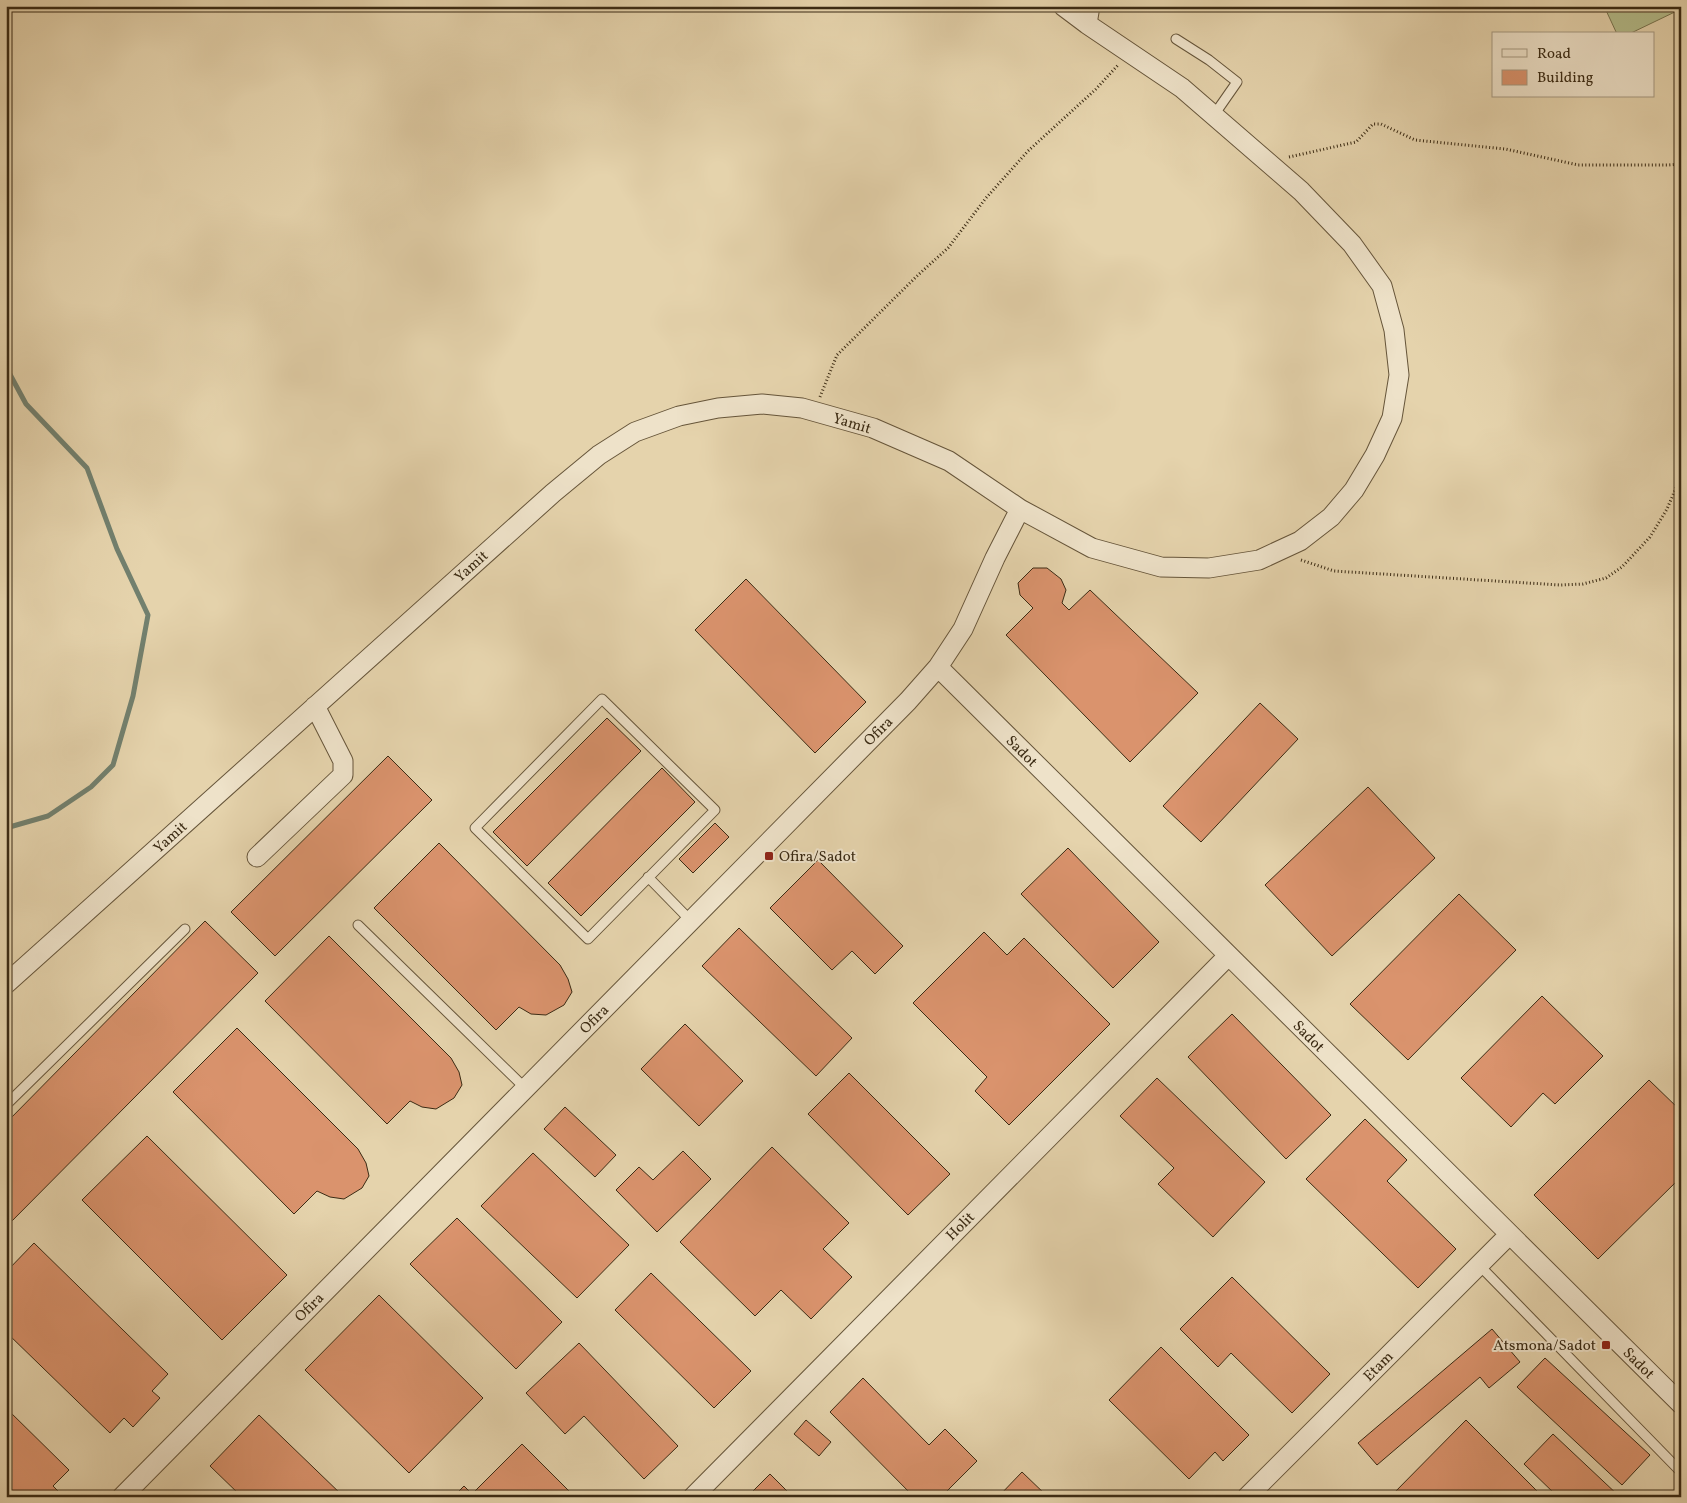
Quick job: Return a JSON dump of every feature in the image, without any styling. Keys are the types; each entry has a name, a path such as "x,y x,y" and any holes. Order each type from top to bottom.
{"street":[{"name":"Yamit","path":"6,984 553,493 599,456 636,432 679,416 718,408 762,404 802,408 873,428 949,460 1020,509 1092,548 1161,568 1208,568 1259,560 1300,541 1331,517 1354,490 1392,418 1399,375 1394,330 1382,286 1352,244 1301,191 1182,88 1130,53 1089,15 1064,6"},
{"name":"Ofira","path":"122,1497 908,701 938,667 963,629 1020,509"},
{"name":"Sadot","path":"938,667 1681,1404"},
{"path":"257,858 343,775 343,761 315,706"},
{"name":"Holit","path":"693,1497 1228,956"},
{"name":"Etam","path":"1247,1497 1509,1235"}],"lane":[{"path":"1176,39 1237,82 1214,116"},
{"path":"602,699 715,810 648,877 588,939 475,828 602,699"},
{"path":"648,877 691,921"},
{"path":"358,924 525,1088"},
{"path":"6,1105 185,929"},
{"path":"1479,1265 1681,1472"}],"path":[{"path":"814,412 837,355 948,248 986,198 1028,151 1096,89 1130,53"},
{"path":"1276,169 1288,158 1356,142 1372,124 1381,124 1415,140 1505,149 1578,165 1681,164"},
{"path":"1298,559 1334,571 1560,585 1583,584 1606,578 1622,568 1650,537 1667,509 1681,476"}],"green space":[{"path":"1604,6 1681,6 1681,9 1633,32 1616,32"}],"building":[{"path":"1033,568 1047,568 1061,579 1066,590 1062,603 1069,610 1090,590 1198,693 1130,762 1006,635 1033,608 1020,595 1018,583"},
{"path":"746,579 866,702 815,753 695,630"},
{"path":"1260,703 1298,739 1201,842 1163,806"},
{"path":"607,718 641,751 527,866 493,832"},
{"path":"388,756 432,800 275,956 231,912"},
{"path":"662,768 695,802 581,916 548,883"},
{"path":"1368,787 1435,858 1332,956 1265,885"},
{"path":"715,823 729,837 693,873 679,859"},
{"path":"439,843 560,965 568,979 572,992 564,1005 546,1015 531,1014 519,1007 496,1030 374,908"},
{"path":"1068,848 1159,942 1113,988 1021,894"},
{"path":"818,860 903,946 875,974 852,951 832,970 770,908"},
{"path":"1459,894 1516,950 1408,1060 1350,1004"},
{"path":"205,921 258,973 6,1227 6,1123"},
{"path":"739,928 852,1038 816,1076 702,966"},
{"path":"984,932 1007,955 1024,938 1110,1024 1009,1125 975,1091 987,1077 913,1003"},
{"path":"329,936 451,1058 459,1072 462,1085 454,1098 436,1109 422,1107 410,1101 387,1124 265,1001"},
{"path":"1542,996 1603,1056 1555,1104 1543,1093 1511,1127 1461,1078"},
{"path":"1232,1014 1331,1115 1286,1159 1188,1057"},
{"path":"685,1024 743,1081 699,1126 641,1069"},
{"path":"237,1028 358,1149 366,1163 369,1176 362,1188 344,1199 330,1197 317,1191 294,1214 173,1092"},
{"path":"849,1073 950,1174 908,1215 808,1114"},
{"path":"1157,1078 1265,1182 1213,1237 1158,1184 1174,1168 1120,1116"},
{"path":"1649,1080 1681,1111 1681,1177 1598,1259 1534,1195"},
{"path":"565,1107 616,1155 595,1177 544,1129"},
{"path":"1365,1119 1407,1160 1387,1181 1456,1249 1418,1288 1306,1179"},
{"path":"147,1136 287,1275 222,1340 82,1200"},
{"path":"772,1147 849,1223 823,1249 852,1277 811,1319 781,1290 755,1316 680,1242"},
{"path":"683,1151 711,1179 657,1232 616,1190 639,1167 653,1180"},
{"path":"533,1153 629,1245 577,1298 481,1206"},
{"path":"457,1218 562,1322 516,1369 410,1264"},
{"path":"34,1243 168,1374 152,1391 160,1398 133,1427 124,1418 110,1433 6,1332 6,1272"},
{"path":"651,1273 751,1371 714,1408 615,1310"},
{"path":"1232,1277 1330,1374 1292,1413 1231,1353 1218,1367 1180,1329"},
{"path":"379,1295 483,1398 409,1473 305,1370"},
{"path":"1492,1329 1520,1362 1489,1388 1480,1377 1377,1465 1358,1443"},
{"path":"579,1343 678,1446 644,1479 584,1416 565,1434 526,1393"},
{"path":"1161,1347 1249,1435 1223,1461 1215,1452 1189,1479 1109,1400"},
{"path":"1545,1358 1650,1455 1622,1485 1517,1387"},
{"path":"863,1378 929,1445 945,1429 977,1461 941,1497 914,1497 830,1412"},
{"path":"6,1408 69,1470 53,1486 61,1494 58,1497 6,1497"},
{"path":"259,1415 344,1497 242,1497 210,1466"},
{"path":"806,1420 831,1442 819,1456 794,1434"},
{"path":"1466,1420 1543,1497 1390,1497"},
{"path":"1553,1434 1620,1497 1558,1497 1524,1464"},
{"path":"522,1444 575,1497 453,1497 464,1486 472,1494"},
{"path":"1022,1472 1048,1497 998,1497"},
{"path":"770,1474 793,1497 747,1497"}],"waterway":[{"path":"6,367 26,404 87,468 117,549 148,615 133,696 113,765 91,787 48,816 6,828"}],"place":[{"name":"Ofira/Sadot","path":"769,856"},
{"name":"Atsmona/Sadot","path":"1606,1345"}]}
